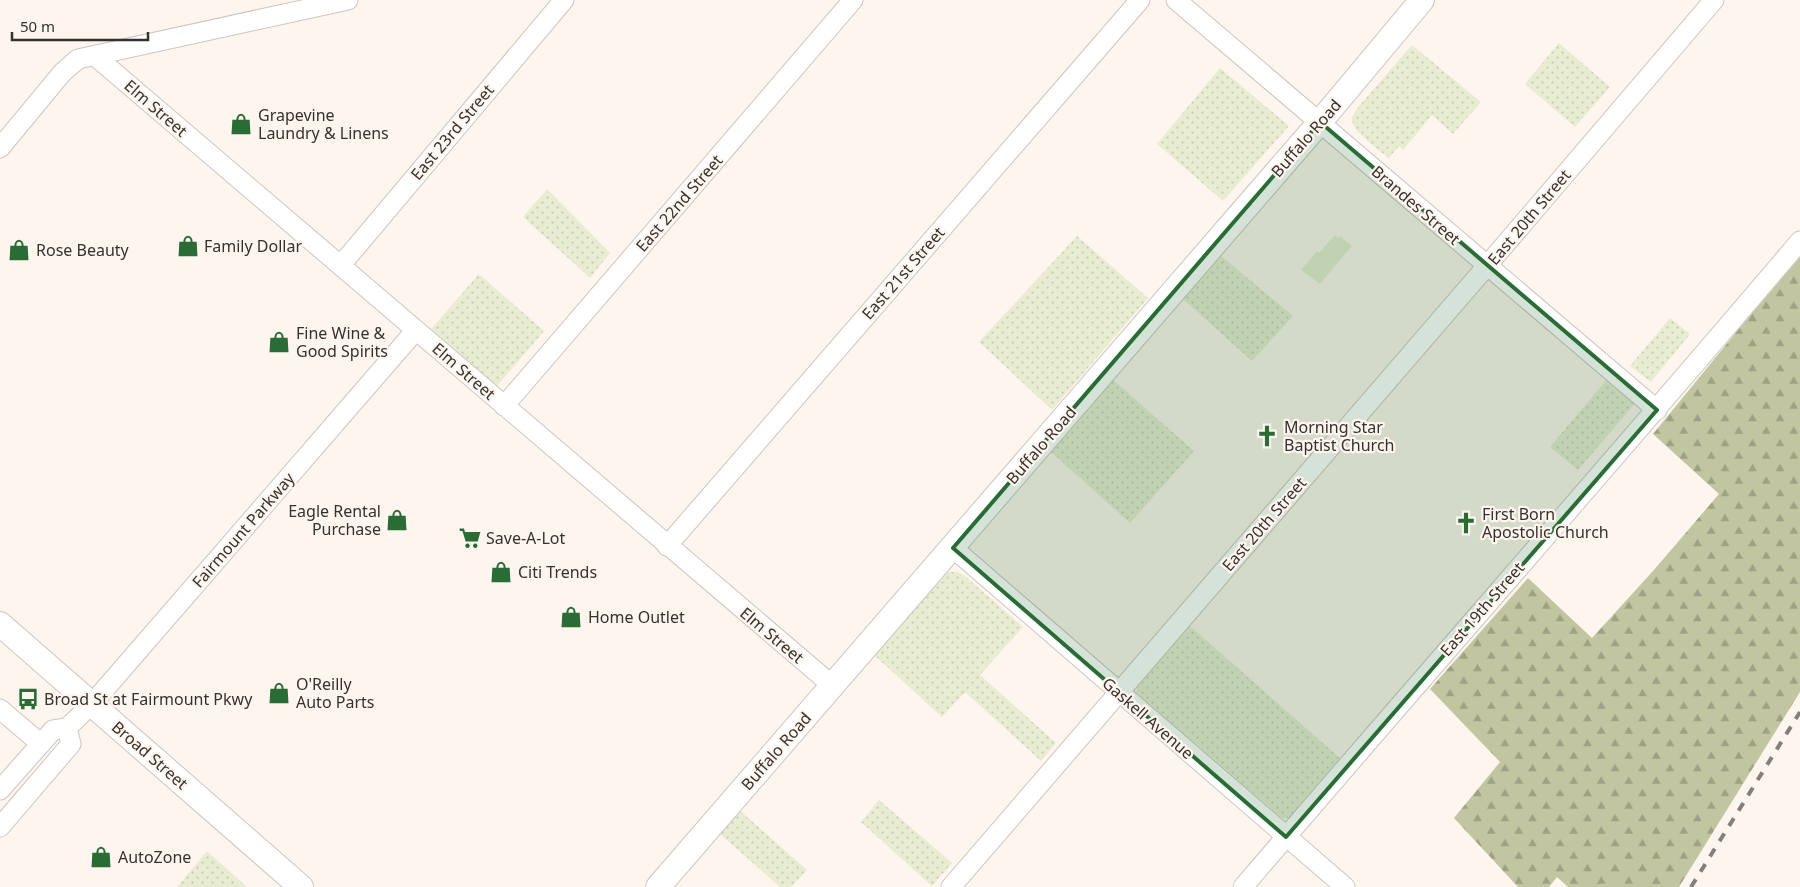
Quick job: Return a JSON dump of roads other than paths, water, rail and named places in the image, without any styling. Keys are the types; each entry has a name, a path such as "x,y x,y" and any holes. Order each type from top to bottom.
{"main road":[{"name":"Buffalo Road","path":"658,887 1320,122 1422,0"},
{"name":"Broad Street","path":"0,624 301,887"}],"street":[{"path":"0,148 70,64 78,60 348,0"},
{"name":"East 23rd Street","path":"340,265 564,0"},
{"name":"East 22nd Street","path":"504,406 853,0"},
{"name":"East 21st Street","path":"667,546 1140,0"},
{"name":"Brandes Street","path":"1176,0 1657,410"},
{"name":"East 20th Street","path":"951,887 1714,0"},
{"name":"Elm Street","path":"95,56 833,686"},
{"name":"East 19th Street","path":"1242,887 1478,613 1657,410 1800,241"},
{"name":"Fairmount Parkway","path":"0,790 52,730 67,728 92,704 416,330"},
{"name":"Gaskell Avenue","path":"952,548 1345,887"},
{"path":"0,709 41,744"},
{"path":"0,827 71,744 67,728"}],"railway":[{"path":"1691,887 1800,712"}],"place":[{"name":"Grapevine Laundry & Linens","path":"241,124"},
{"name":"Family Dollar","path":"188,246"},
{"name":"Rose Beauty","path":"19,250"},
{"name":"Fine Wine & Good Spirits","path":"279,342"},
{"name":"Morning Star Baptist Church","path":"1267,436"},
{"name":"Eagle Rental Purchase","path":"397,520"},
{"name":"First Born Apostolic Church","path":"1466,523"},
{"name":"Save-A-Lot","path":"470,538"},
{"name":"Citi Trends","path":"501,572"},
{"name":"Home Outlet","path":"571,617"},
{"name":"O'Reilly Auto Parts","path":"279,693"},
{"name":"Broad St at Fairmount Pkwy","path":"28,699"},
{"name":"AutoZone","path":"101,857"}]}
